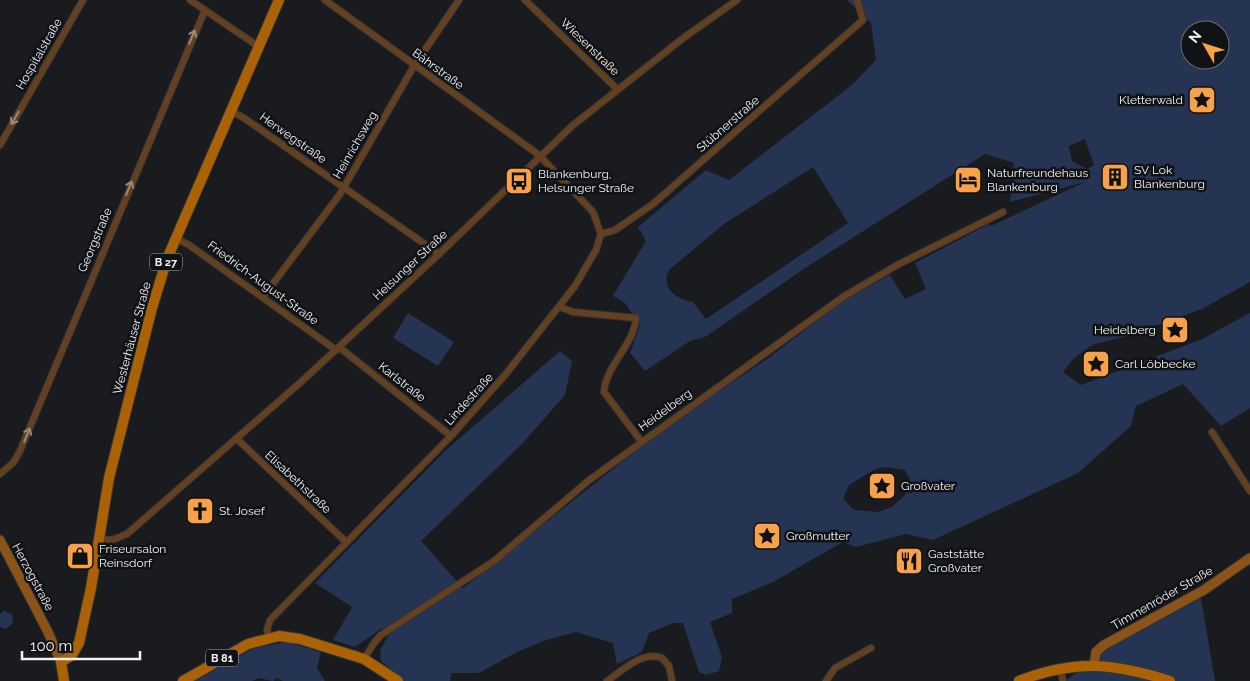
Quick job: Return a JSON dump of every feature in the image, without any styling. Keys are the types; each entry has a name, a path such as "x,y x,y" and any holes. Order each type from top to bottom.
{"main road":[{"name":"Westerhäuser Straße","path":"61,662 72,656 79,643 109,478 160,279 175,238 279,0"},
{"name":"Herzogstraße","path":"0,540 48,632 61,662 64,681"},
{"name":"Timmenröder Straße","path":"1094,665 1096,652 1104,646 1204,590 1250,558"},
{"name":"B 81","path":"183,681 248,644 269,637 300,639 364,659 398,681"},
{"path":"1019,681 1060,668 1094,665 1133,671 1170,681"}],"street":[{"name":"Hospitalstraße","path":"0,145 83,0"},
{"path":"190,0 259,47"},
{"name":"Bährstraße","path":"324,0 539,155"},
{"name":"Heinrichsweg","path":"263,297 343,187 414,66 459,0"},
{"name":"Wiesenstraße","path":"525,0 617,89"},
{"name":"Helsunger Straße","path":"99,539 112,540 127,534 337,348 439,254 539,155 617,89 737,0"},
{"name":"Stübnerstraße","path":"601,234 615,230 653,204 863,20 857,0"},
{"name":"Georgstraße","path":"0,474 13,463 20,451 205,10"},
{"name":"Herwegstraße","path":"231,111 244,118 439,254"},
{"path":"539,155 593,212 601,234"},
{"name":"Heidelberg","path":"364,659 381,636 494,561 544,516 641,441 843,297 899,264 1003,212"},
{"name":"Lindestraße","path":"269,637 267,630 270,620 345,541 451,436 505,375 560,307 588,266 601,234"},
{"name":"Friedrich-August-Straße","path":"175,238 189,245 337,348"},
{"path":"560,307 573,312 636,318 634,330 607,380 604,392 641,441"},
{"name":"Karlstraße","path":"337,348 451,436"},
{"path":"1212,432 1250,491"},
{"name":"Elisabethstraße","path":"236,438 345,541"},
{"path":"826,681 835,668 871,648"},
{"path":"607,681 638,659 652,656 662,658 669,666 672,681"},
{"path":"1060,668 1063,681"}],"shaded area":[{"name":"Heidelberg","path":"847,0 1250,0 1250,282 1202,309 1127,336 1092,345 1073,359 1063,372 1081,385 1202,339 1250,313 1250,408 1221,426 1183,384 1136,406 1131,426 1078,473 933,540 906,534 856,547 843,542 773,582 732,599 732,613 710,622 722,657 719,671 706,675 699,672 683,623 674,623 649,633 642,652 617,664 613,643 576,632 546,640 517,652 479,673 451,673 450,681 404,681 381,661 380,651 388,636 382,628 355,647 333,640 352,607 315,583 445,451 560,351 572,361 565,395 522,444 421,541 463,588 671,423 767,359 843,301 890,275 905,299 926,289 915,263 989,224 991,226 1085,182 1010,202 1014,163 985,154 805,268 705,337 690,341 645,371 630,353 640,325 625,303 613,296 646,241 638,227 706,170 729,180 852,85 876,60 871,23","holes":["1085,139 1094,165 1087,169 1072,161 1069,146","813,167 848,223 706,319 693,302 676,296 668,288 667,277 669,270 724,224","885,467 905,470 910,480 905,495 892,507 878,512 854,510 843,499 849,485 875,469"]},
{"path":"408,313 454,342 438,366 393,338"},
{"path":"1201,598 1215,681 1065,681 1117,643"},
{"path":"4,611 12,614 13,623 6,629 0,627 0,614"},
{"path":"287,642 321,652 317,668 325,681 283,681 277,678 273,681 259,678 252,681 194,681 254,648"}],"place":[{"name":"Kletterwald","path":"1202,100"},
{"name":"SV Lok Blankenburg","path":"1115,177"},
{"name":"Naturfreundehaus Blankenburg","path":"968,180"},
{"name":"Blankenburg, Helsunger Straße","path":"519,181"},
{"name":"Heidelberg","path":"1175,330"},
{"name":"Carl Löbbecke","path":"1096,364"},
{"name":"Großvater","path":"882,486"},
{"name":"St. Josef","path":"200,511"},
{"name":"Großmutter","path":"767,536"},
{"name":"Friseursalon Reinsdorf","path":"80,556"},
{"name":"Gaststätte Großvater","path":"909,561"}]}
